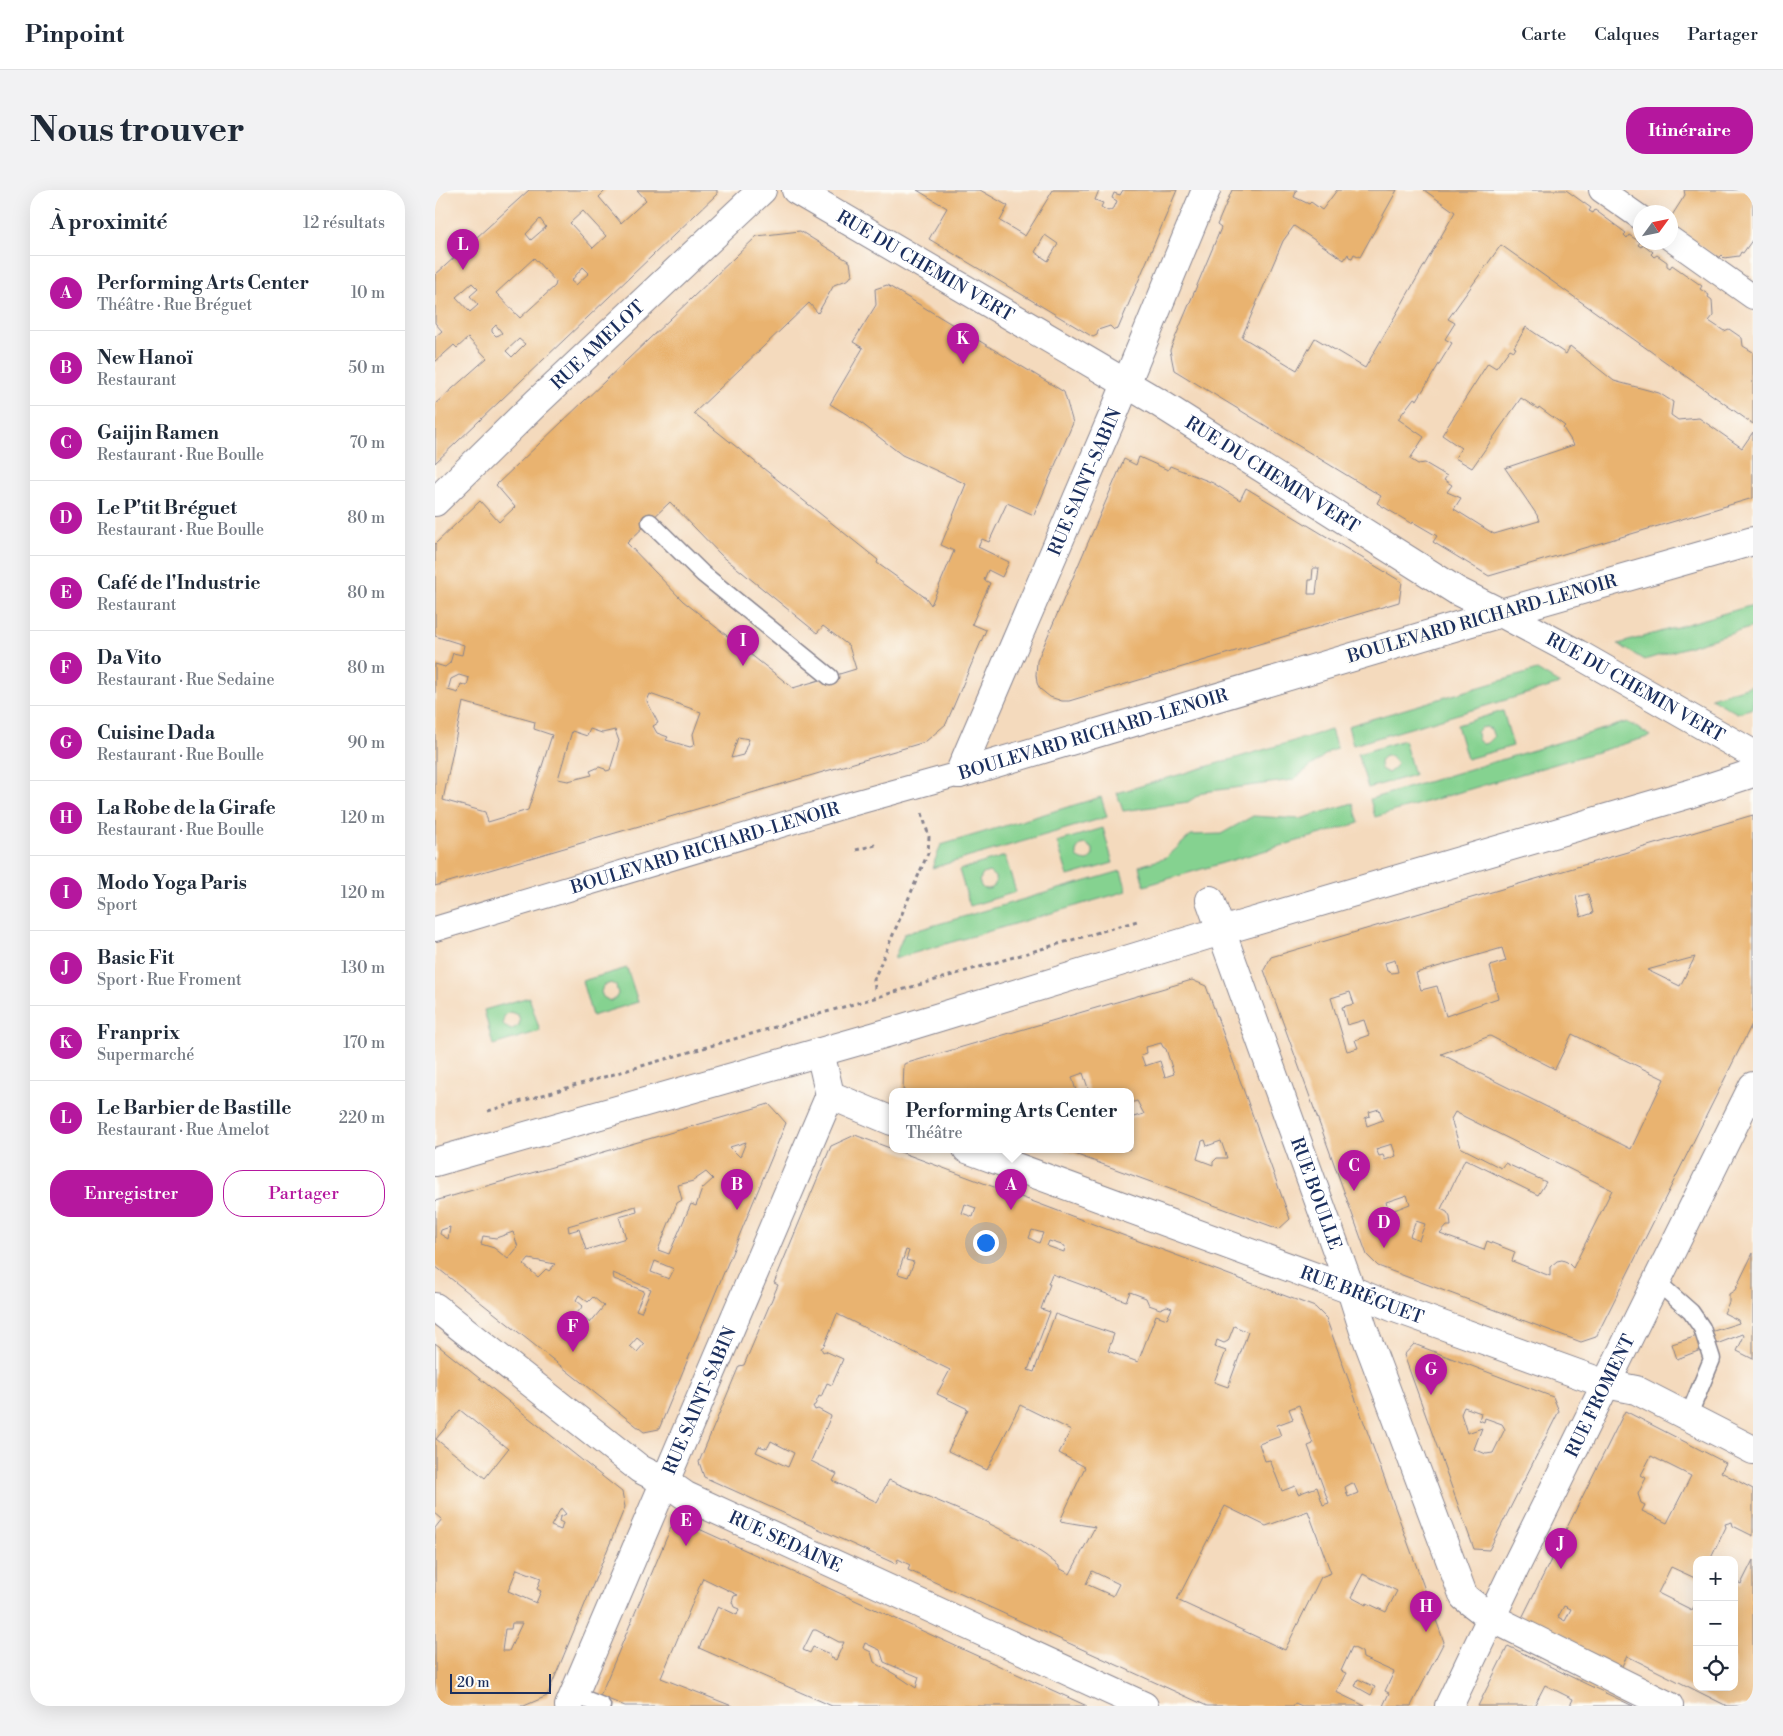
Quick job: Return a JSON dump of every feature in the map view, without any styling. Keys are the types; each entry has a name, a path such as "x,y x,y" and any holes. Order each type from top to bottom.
{"street":[{"name":"RUE AMELOT","path":"435,502 762,190"},
{"name":"RUE DU CHEMIN VERT","path":"796,190 1126,383 1457,591 1578,654 1753,754"},
{"name":"RUE SAINT-SABIN","path":"959,774 1206,190"},
{"path":"1601,190 1633,212"},
{"path":"1678,244 1753,297"},
{"name":"BOULEVARD RICHARD-LENOIR","path":"435,929 867,799 959,774 1501,613 1753,541"},
{"path":"435,1162 820,1052 1753,774"},
{"name":"RUE BOULLE","path":"1210,900 1363,1328 1464,1597 1491,1617 1669,1706"},
{"path":"820,1052 830,1095 889,1120"},
{"name":"RUE FROMENT","path":"1449,1706 1605,1384 1753,1086"},
{"name":"RUE SAINT-SABIN","path":"572,1700 830,1095"},
{"name":"RUE BRÉGUET","path":"978,1153 1605,1384 1636,1390 1753,1450"},
{"name":"RUE SEDAINE","path":"435,1307 640,1469 666,1482 687,1496 1144,1706"}],"lane":[{"path":"650,522 703,574 830,677"},
{"path":"1656,1281 1691,1312 1703,1328 1712,1359 1688,1417"},
{"path":"572,1700 602,1706"}],"path":[{"path":"875,989 874,979 925,861 929,845 922,812"},
{"path":"856,850 879,844"},
{"path":"482,1113 877,997"}],"green space":[{"path":"1753,605 1753,627 1644,660 1618,644"},
{"path":"1537,670 1560,684 1353,745 1348,726"},
{"path":"1753,685 1753,708 1737,713 1711,698"},
{"path":"1503,711 1513,746 1467,759 1457,725","holes":["1481,728 1491,729 1494,737 1488,743 1483,744 1478,740 1477,732"]},
{"path":"1627,722 1651,736 1375,817 1370,799"},
{"path":"1331,730 1337,749 1330,751 1293,780 1203,792 1188,802 1123,811 1117,793"},
{"path":"1404,740 1414,775 1368,788 1358,754","holes":["1392,756 1397,763 1395,768 1388,773 1381,769 1380,765 1382,758"]},
{"path":"1101,797 1107,817 932,868 941,845"},
{"path":"1353,803 1359,823 1144,886 1139,866 1166,858 1191,835 1221,834 1253,816 1300,819"},
{"path":"1103,828 1113,863 1068,876 1057,842","holes":["1086,844 1093,849 1093,855 1088,861 1077,857 1077,849 1080,845"]},
{"path":"1005,856 1016,892 970,906 959,870","holes":["989,872 995,877 993,887 988,889 982,888 979,881 983,874"]},
{"path":"1121,871 1127,891 894,959 904,934"},
{"path":"627,968 638,1002 592,1016 582,981","holes":["611,983 616,986 618,994 615,999 610,1001 603,997 601,992 603,986"]},
{"path":"529,997 540,1031 493,1045 484,1010","holes":["510,1012 518,1015 519,1025 511,1030 504,1026 504,1016"]}],"building":[{"path":"529,190 606,190 599,197 621,223 646,200 637,190 717,190 717,194 435,463 435,404 487,358 468,338 457,348 454,345 435,362 435,337 442,331 435,323 435,275","holes":["583,211 606,236 593,248 570,223","540,219 546,227 531,240 526,234","534,258 556,282 555,286 520,318 496,293","583,267 589,273 576,285 571,281","472,283 478,289 470,296 478,305 470,312 456,297","496,325 502,333 496,336 492,332","519,339 525,344 512,357 506,351"]},
{"path":"917,190 980,190 1008,206 1000,221 1025,236 1053,190 1099,190 1095,200 1103,203 1101,207 1108,211 1114,208 1117,201 1112,198 1114,193 1120,195 1123,190 1177,190 1118,329 1114,330 1110,326 1098,330 1097,335 1093,337 929,239 947,208","holes":["1045,235 1058,244 1048,261 1035,252"]},
{"path":"1232,190 1297,190 1294,197 1309,204 1311,202 1322,210 1337,190 1397,190 1360,257 1354,254 1352,258 1348,254 1344,260 1294,226 1283,241 1242,337 1297,370 1315,338 1365,368 1455,212 1424,190 1566,190 1591,208 1589,211 1593,213 1595,210 1626,233 1624,235 1627,238 1629,235 1633,238 1633,250 1650,250 1654,257 1657,255 1667,262 1667,266 1670,268 1672,265 1702,286 1700,289 1709,295 1708,297 1712,300 1713,316 1709,321 1724,331 1729,329 1742,338 1743,346 1753,352 1753,424 1501,245 1448,319 1455,323 1445,339 1452,343 1417,400 1414,398 1398,419 1424,437 1410,459 1418,464 1425,463 1447,476 1444,480 1452,485 1447,492 1461,498 1454,509 1494,534 1539,521 1537,515 1505,468 1574,445 1563,428 1565,426 1539,407 1538,409 1521,398 1472,468 1455,458 1461,448 1442,435 1488,363 1496,368 1510,349 1514,351 1516,348 1514,347 1526,327 1566,354 1570,346 1614,381 1659,393 1673,402 1671,415 1678,420 1699,418 1742,448 1753,432 1753,498 1489,576 1433,542 1437,536 1413,522 1412,524 1377,503 1381,496 1174,370 1170,350 1221,228 1217,225"},
{"path":"1684,190 1753,190 1753,239 1743,253 1741,252 1739,256 1724,258 1721,255 1718,258 1678,229 1678,206 1685,195"},
{"path":"800,231 850,262 852,275 849,279 834,285 818,313 809,303 694,413 878,560 877,563 926,598 931,605 954,551 941,545 966,484 902,455 861,423 830,404 863,348 853,342 876,305 875,289 887,285 1064,392 1073,423 1034,515 1007,503 989,542 982,539 978,547 1009,562 1002,577 988,570 984,580 990,583 972,624 986,630 946,724 925,742 435,886 435,664 445,667 450,663 453,653 462,655 464,645 435,636 435,544 480,501 499,522 515,507 496,485 757,236","holes":["670,502 721,555 817,633 823,626 849,646 856,669 793,688 683,601 627,543","459,675 469,678 467,686 461,684 458,693 448,690 451,679","650,694 701,712 693,734 695,745 690,747 666,740 668,737 657,733 653,726 658,723 647,701","463,702 535,722 534,729 552,735 528,810 488,822 485,812 443,800","590,729 602,733 615,730 619,741 610,770 606,771 599,767 590,771 592,775 568,781 558,779 572,731 587,736","738,737 749,739 743,755 731,758"]},
{"path":"1139,457 1168,470 1170,466 1213,483 1240,500 1246,488 1402,582 1399,602 1069,701 1050,697 1040,689 1037,683 1037,661 1124,459 1136,465","holes":["1313,568 1319,568 1316,594 1308,594 1309,580 1312,580"]},
{"path":"1753,815 1753,1022 1596,1337 1581,1342 1378,1266 1367,1255 1264,970 1271,957","holes":["1588,894 1593,913 1581,917 1576,897","1502,948 1506,961 1490,966 1498,998 1446,1016 1437,986 1421,990 1416,973","1695,957 1680,986 1647,970","1395,960 1398,972 1392,973 1387,971 1385,963","1350,992 1354,1004 1342,1007 1347,1025 1364,1020 1369,1035 1355,1040 1358,1048 1347,1051 1331,998","1572,1034 1664,1079 1631,1149 1441,1054 1490,1036 1555,1069","1379,1109 1383,1120 1367,1126 1365,1118 1370,1116 1369,1112","1455,1112 1612,1190 1573,1268 1567,1262 1557,1261 1550,1267 1550,1276 1512,1261 1515,1252 1487,1241 1484,1250 1440,1234 1447,1226 1451,1226 1450,1217 1447,1212 1441,1209 1465,1159 1538,1195 1546,1182 1505,1163 1501,1168 1460,1147 1451,1119","1392,1144 1396,1156 1385,1160 1383,1155 1379,1156 1376,1149","1407,1195 1410,1204 1389,1212 1386,1202","1416,1221 1425,1224 1419,1240 1410,1236"]},
{"path":"1192,980 1206,986 1290,1219 1279,1229 1072,1153 1134,1153 1134,1117 1144,1114 1137,1101 1134,1102 1134,1088 1088,1088 1083,1073 1072,1077 1075,1088 903,1088 904,1064","holes":["1161,1043 1166,1049 1174,1074 1165,1077 1160,1061 1145,1066 1141,1055 1147,1053 1146,1047","1205,1140 1207,1146 1221,1141 1227,1158 1217,1158 1213,1165 1197,1159 1202,1141"]},
{"path":"769,1104 786,1123 659,1429 644,1432 435,1266 435,1201","holes":["746,1142 740,1157 730,1147","706,1172 713,1179 702,1189 696,1206 691,1204 669,1254 658,1250 677,1203 682,1200 678,1185 693,1181","636,1206 637,1212 619,1217 626,1238 586,1250 579,1229 569,1232 568,1226","450,1227 448,1239 440,1234 441,1230","513,1232 518,1247 508,1259 494,1248 481,1244 483,1236 496,1238","529,1259 555,1264 549,1271 546,1269 538,1277 524,1265","655,1261 674,1269 669,1279 651,1272","613,1273 651,1289 641,1312 636,1310 644,1291 614,1279","579,1295 588,1302 593,1297 604,1306 590,1323 577,1313 583,1306 576,1300","637,1338 644,1344 637,1352 630,1346"]},
{"path":"855,1135 889,1148 889,1153 903,1153 1315,1307 1326,1318 1444,1642 1411,1706 1383,1706 1389,1693 1385,1691 1394,1672 1363,1658 1362,1652 1352,1647 1341,1671 1346,1673 1336,1692 1365,1706 1302,1706 1295,1703 1293,1706 1207,1706 908,1570 910,1565 898,1559 896,1564 704,1477 699,1462 739,1366 744,1365 778,1285 774,1283 831,1146","holes":["965,1204 976,1208 973,1217 962,1213","1032,1230 1043,1233 1039,1243 1029,1238","1049,1241 1065,1246 1064,1252 1047,1246","906,1250 909,1251 906,1260 914,1262 908,1277 898,1274","1052,1274 1126,1301 1130,1292 1146,1298 1149,1305 1160,1309 1167,1306 1172,1308 1167,1319 1156,1315 1138,1362 1108,1351 1114,1334 1055,1314 1034,1372 1028,1370 1050,1312 1041,1309 1050,1284 1048,1284","837,1314 950,1370 937,1394 968,1409 948,1451 987,1470 1020,1405 1071,1430 1059,1453 1085,1467 1060,1521 1095,1527 1070,1574 1020,1539 980,1519 889,1480 877,1502 833,1481 837,1474 811,1461 831,1416 818,1409 815,1410 813,1406 819,1396 821,1397 827,1383 832,1385 843,1359 825,1351 823,1352 821,1348 824,1346","1234,1326 1248,1332 1228,1387 1214,1382 1226,1351 1215,1347 1217,1340 1224,1343 1228,1341","1299,1405 1313,1444 1308,1446 1329,1503 1323,1505 1317,1487 1298,1494 1295,1486 1282,1491 1270,1460 1265,1461 1259,1444 1281,1436 1277,1425 1293,1419 1289,1409","771,1441 794,1453 788,1467 756,1452 759,1446 768,1447","1352,1483 1358,1493 1348,1497 1345,1487","1225,1506 1266,1526 1308,1511 1331,1573 1321,1577 1285,1650 1177,1600","1092,1571 1119,1584 1113,1596 1086,1584","1363,1574 1397,1591 1386,1612 1367,1603 1366,1605 1351,1597"]},
{"path":"1753,1253 1753,1359 1737,1351 1744,1336 1743,1334 1677,1359 1672,1344 1739,1323 1738,1320 1724,1313 1729,1302 1729,1294 1735,1290"},
{"path":"435,1343 622,1492 625,1507 547,1696 524,1706 435,1706 435,1528 442,1519 435,1513","holes":["460,1410 508,1449 485,1478 436,1439","561,1508 566,1514 560,1517 559,1521 563,1523 561,1530 551,1526","517,1569 541,1578 537,1589 541,1591 536,1603 508,1591","512,1623 522,1623 509,1651 502,1651 505,1629 511,1629"]},
{"path":"1414,1344 1553,1397 1559,1411 1489,1550 1474,1549 1404,1355","holes":["1464,1407 1481,1413 1479,1420 1484,1422 1485,1418 1502,1424 1505,1429 1493,1453 1486,1454 1474,1449 1482,1428 1467,1433 1461,1414"]},
{"path":"1625,1411 1726,1463 1721,1472 1753,1489 1753,1536 1733,1526 1732,1522 1725,1524 1726,1527 1712,1556 1693,1556 1693,1577 1671,1567 1658,1593 1692,1610 1693,1608 1693,1689 1627,1656 1619,1672 1520,1622","holes":["1651,1456 1691,1476 1667,1523 1642,1511 1645,1505 1641,1503 1638,1494 1646,1478 1641,1475","1564,1606 1571,1609 1565,1621 1558,1617"]},
{"path":"682,1521 1087,1706 832,1706 699,1648 718,1606 737,1615 739,1609 734,1607 732,1602 734,1596 738,1595 703,1578 661,1678 732,1706 625,1706 600,1696 672,1525","holes":["813,1630 839,1642 844,1642 836,1660 830,1657 830,1654 813,1647 810,1653 803,1650","865,1643 880,1650 884,1662 919,1677 916,1688 874,1662 871,1652 863,1648"]},
{"path":"1753,1560 1753,1706 1727,1706 1697,1691 1738,1691 1738,1582 1741,1584"},
{"path":"1508,1646 1633,1706 1570,1706 1573,1699 1545,1685 1534,1706 1478,1706"},
{"path":"1358,1679 1375,1687 1371,1695 1355,1686"}],"place":[{"name":"Le Barbier de Bastille","path":"463,270"},
{"name":"Franprix","path":"963,364"},
{"name":"Modo Yoga Paris","path":"743,666"},
{"name":"Gaijin Ramen","path":"1354,1191"},
{"name":"New Hanoï","path":"737,1210"},
{"name":"Performing Arts Center","path":"1011,1210"},
{"name":"Le P'tit Bréguet","path":"1384,1248"},
{"name":"Da Vito","path":"573,1352"},
{"name":"Cuisine Dada","path":"1431,1395"},
{"name":"Café de l'Industrie","path":"686,1546"},
{"name":"Basic Fit","path":"1561,1569"},
{"name":"La Robe de la Girafe","path":"1426,1632"}]}
